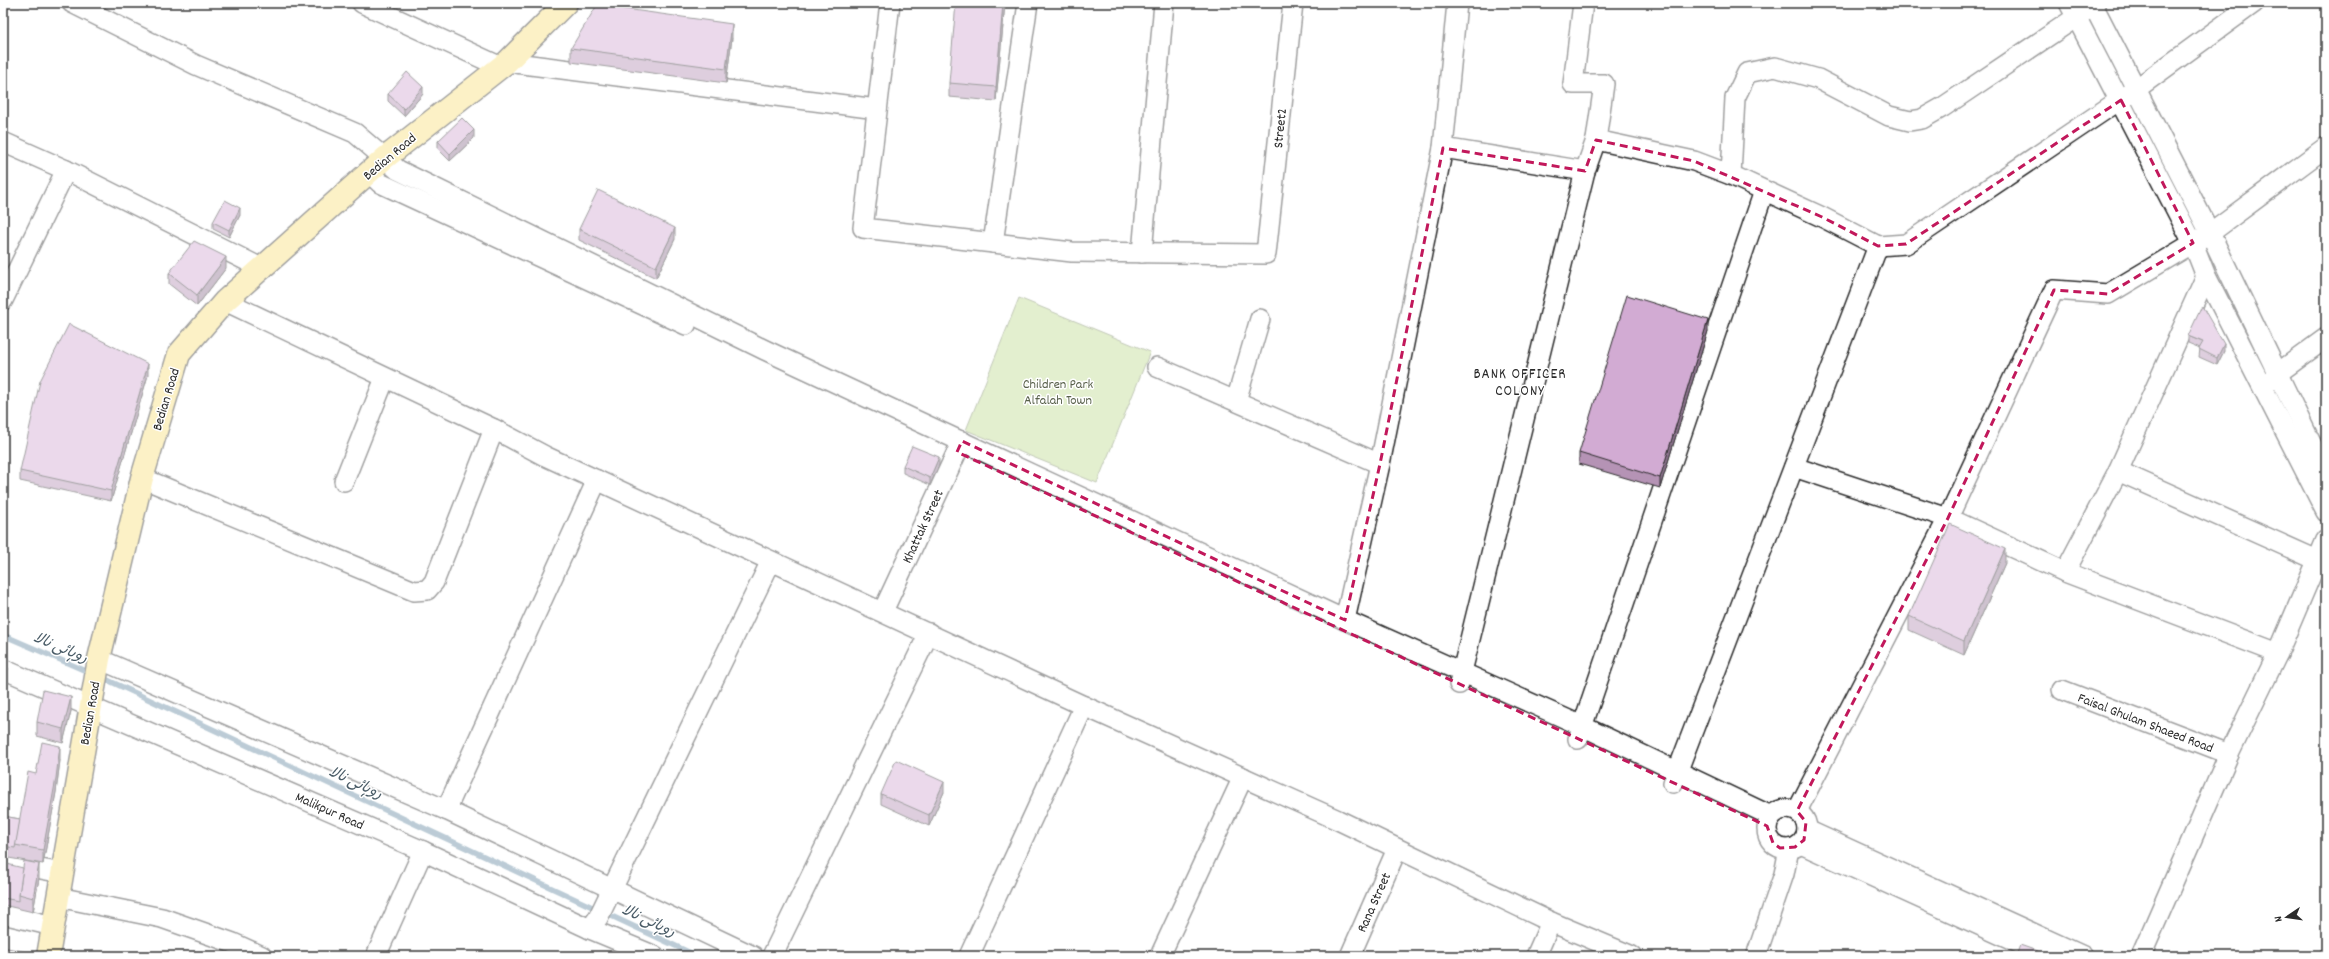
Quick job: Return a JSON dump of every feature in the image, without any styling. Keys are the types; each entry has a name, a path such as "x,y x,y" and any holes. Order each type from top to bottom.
{"main road":[{"name":"Bedian Road","path":"48,956 98,663 142,478 179,354 225,301 263,269 377,165 504,64 566,3"}],"street":[{"path":"72,3 196,65 355,133 377,165 398,170 486,223 765,350 960,446 1769,821"},
{"path":"362,3 504,64 877,109"},
{"path":"890,3 863,228 1072,252 1142,253 1164,3"},
{"path":"993,243 1028,3"},
{"name":"Street2","path":"1142,253 1266,254 1293,3"},
{"path":"1345,620 1380,464 1443,148 1457,3"},
{"path":"1461,679 1585,171 1596,140 1604,84 1573,84 1583,3"},
{"path":"1596,140 1694,161 1731,175 1822,217 1878,246 1906,244 2121,100 2254,3"},
{"path":"1731,175 1735,98 1747,73 1775,67 1804,75 1818,79 1889,116 1910,121 1916,120 1937,111 2073,10 2094,4 2210,233 2326,474"},
{"path":"2073,10 2121,100 2193,243 2206,276 2326,512"},
{"path":"3,142 66,170 263,269"},
{"path":"1797,811 1948,518 2054,290 2108,294 2210,233 2326,147"},
{"path":"1443,148 1585,171"},
{"path":"3,300 9,274 66,170"},
{"path":"1580,733 1764,191"},
{"path":"1675,778 1878,246"},
{"path":"2065,572 2118,471 2206,276"},
{"path":"225,301 494,429 597,480 883,611 1084,706 1397,848 1551,922 1632,956"},
{"path":"1236,401 1260,319"},
{"path":"2264,389 2278,373 2326,338"},
{"path":"1157,367 1380,464"},
{"path":"344,481 385,378"},
{"path":"142,478 414,591 426,590 434,582 494,429"},
{"path":"960,446 1345,620 1461,679"},
{"name":"Khattak Street","path":"883,611 960,446"},
{"path":"1794,467 1948,518 2065,572 2278,653"},
{"path":"2118,471 2317,560"},
{"path":"446,810 597,480"},
{"path":"2141,956 2229,754 2278,653 2326,540"},
{"path":"601,909 771,561"},
{"path":"772,956 929,633"},
{"path":"98,663 446,810 601,909 753,956"},
{"name":"Malikpur Road","path":"3,669 91,700 423,851 601,909 655,956"},
{"name":"Faisal Ghulam Shaeed Road","path":"2062,690 2229,754"},
{"path":"970,956 1084,706"},
{"path":"1160,956 1243,777"},
{"path":"1756,956 1784,874 1799,841 1803,816 1797,811 1783,809 1769,821 1768,835 1773,843 1780,848 1799,841 2083,956"},
{"path":"1799,841 2046,956"},
{"name":"Rana Street","path":"1350,956 1397,848"},
{"path":"376,956 423,851"},
{"path":"4,862 62,873"},
{"path":"58,897 162,918 232,950 262,956"},
{"path":"3,914 53,926"},
{"path":"1536,956 1551,922"}],"highlighted area":[{"path":"2121,100 2193,243 2108,294 2054,290 1948,518 1797,811 1806,822 1804,840 1795,847 1780,848 1773,843 1767,826 957,452 962,441 1345,620 1380,464 1443,148 1585,171 1596,140 1694,161 1822,217 1878,246 1906,244"}],"green space":[{"name":"Children Park Alfalah Town","path":"1019,298 1150,352 1097,483 966,430"}],"building":[{"path":"956,3 1003,3 996,87 949,83"},
{"path":"597,5 732,24 726,69 571,48"},
{"path":"407,72 423,87 404,109 388,94"},
{"path":"462,118 474,130 450,154 438,141"},
{"path":"598,190 675,228 656,267 579,229"},
{"path":"225,200 240,208 229,230 213,222"},
{"path":"194,241 226,257 197,295 169,273"},
{"path":"1627,295 1708,320 1660,478 1579,453"},
{"path":"2202,306 2224,344 2217,358 2199,349 2203,342 2188,336"},
{"path":"69,324 148,364 111,491 20,471 40,381"},
{"path":"912,446 939,457 930,478 903,466"},
{"path":"1950,524 2005,549 1964,641 1909,616"},
{"path":"3,666 8,668 3,692"},
{"path":"43,690 71,697 63,729 37,722"},
{"path":"42,742 60,746 56,778 43,850 15,845 28,772 36,774"},
{"path":"896,760 944,782 929,815 881,794"},
{"path":"3,816 20,819 15,848 3,846"},
{"path":"24,861 39,864 33,898 19,894"},
{"path":"3,863 23,868 19,901 3,898"},
{"path":"2020,945 2040,952 2038,956 2016,956"},
{"path":"3,947 31,953 30,956 3,956"}],"waterway":[{"name":"روہائی نالا","path":"3,635 93,674"},
{"name":"روہائی نالا","path":"101,677 697,956"}],"district":[{"name":"BANK OFFICER COLONY","path":"1520,382"}]}
